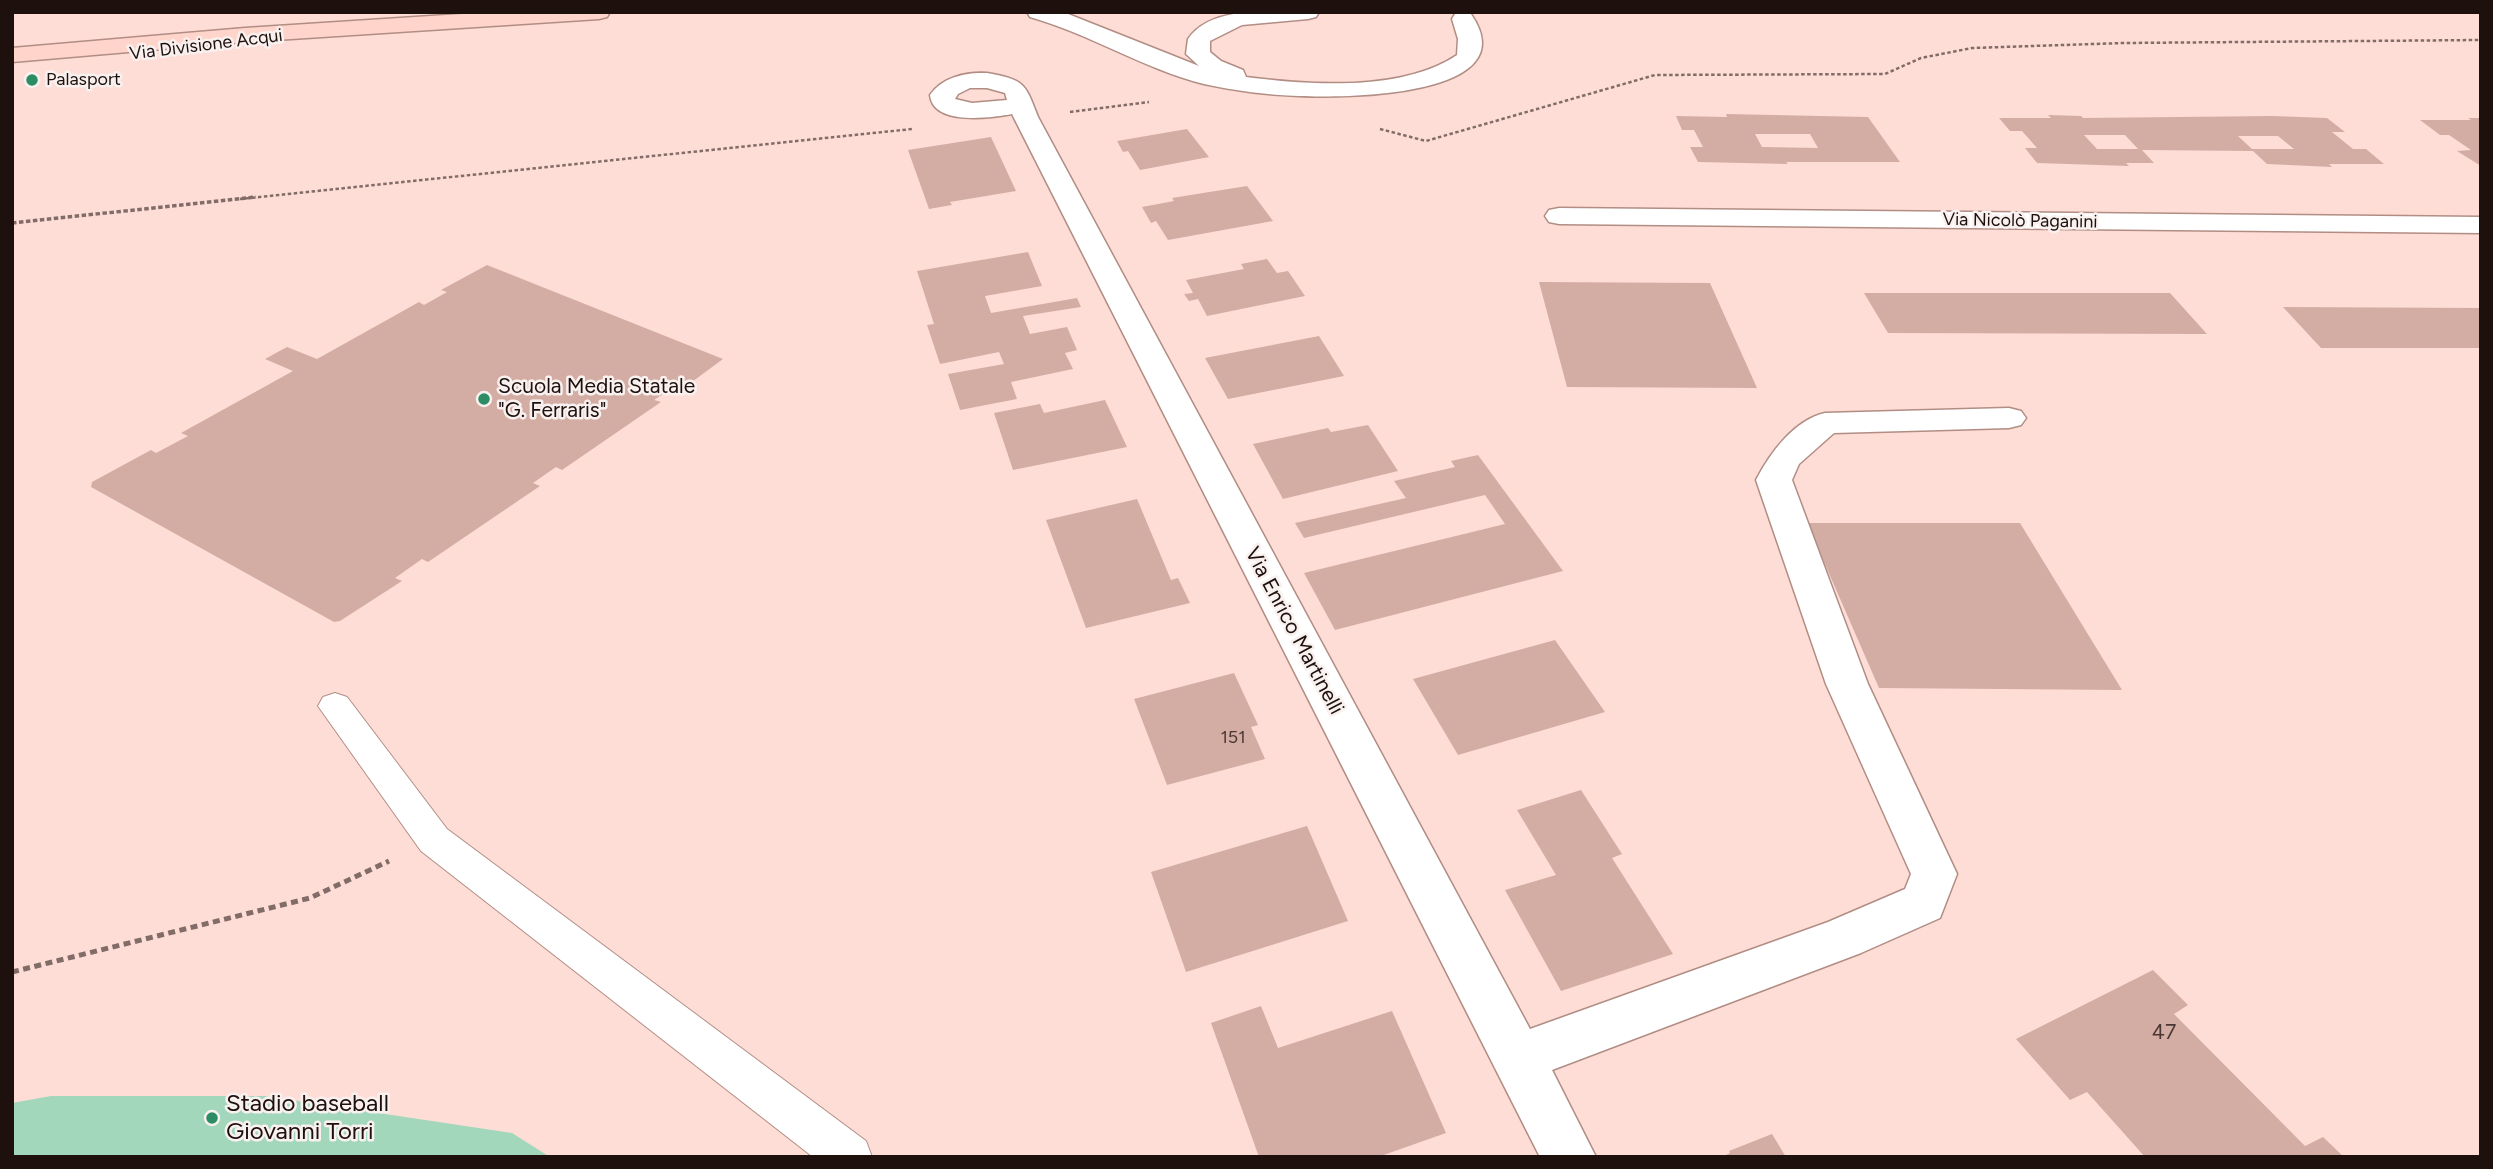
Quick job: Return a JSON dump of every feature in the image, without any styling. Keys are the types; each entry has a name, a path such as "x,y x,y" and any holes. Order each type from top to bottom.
{"main road":[{"name":"Via Divisione Acqui","path":"12,55 499,15 599,12"},
{"name":"Via Divisione Acqui","path":"12,67 141,54 317,31"}],"street":[{"path":"1038,12 1077,23 1197,74 1225,82 1295,89 1394,86 1419,82 1449,72 1466,59 1471,45 1463,19"},
{"path":"1308,12 1253,16 1223,24 1199,39 1198,54 1213,66 1238,76 1341,88"},
{"name":"Via Enrico Martinelli","path":"1023,111 1569,1157"},
{"name":"Via Nicolò Paganini","path":"1559,216 2481,225"},
{"path":"1518,1058 1844,938 1923,902 1934,874 1847,684 1774,480 1784,459 1825,423 2009,418"}],"lane":[{"path":"335,706 434,840 850,1157"}],"path":[{"path":"1378,128 1426,141 1655,75 1885,74 1921,58 1972,48 2111,43 2481,40"},
{"path":"1023,111 1155,101"},
{"path":"12,223 919,128"},
{"path":"12,972 310,898 434,840"}],"green space":[{"name":"Stadio baseball Giovanni Torri","path":"51,1096 265,1096 512,1133 550,1157 12,1157 12,1103"}],"building":[{"path":"1726,114 1868,117 1900,162 1698,162 1690,147 1703,147 1694,130 1682,130 1676,116 1727,117","holes":["1755,134 1810,134 1818,148 1762,147"]},
{"path":"2048,115 2083,118 2327,118 2345,132 2332,132 2353,149 2366,149 2384,164 2329,164 2332,167 2267,164 2253,151 2142,150 2154,163 2126,163 2129,166 2037,163 2025,148 2037,148 2022,131 2010,131 1999,118 2051,118","holes":["2084,135 2125,135 2138,149 2097,149","2238,136 2278,136 2294,149 2252,149"]},
{"path":"2468,118 2481,118 2481,166 2457,151 2471,150 2449,135 2440,135 2420,120 2471,120"},
{"path":"1187,129 1209,157 1140,170 1128,151 1123,152 1117,141"},
{"path":"991,137 1016,191 950,202 952,205 929,209 908,150"},
{"path":"1247,186 1273,221 1168,240 1156,221 1151,223 1142,207 1174,201 1172,198"},
{"path":"1028,252 1042,286 985,296 991,313 1077,298 1081,307 1023,316 1030,334 1067,327 1077,350 1065,353 1073,369 1011,382 1017,399 960,410 948,374 1004,364 999,352 940,364 927,325 934,324 917,271"},
{"path":"1267,259 1277,273 1288,271 1305,296 1207,316 1198,299 1189,301 1184,294 1193,293 1186,280 1244,269 1241,264"},
{"path":"487,265 723,359 681,390 674,387 654,400 661,402 562,470 556,467 533,483 540,486 428,562 422,559 395,578 402,581 340,621 334,622 91,487 92,482 151,450 156,453 188,436 181,433 293,371 265,359 287,347 317,359 419,302 424,305 447,292 441,290"},
{"path":"1539,282 1710,283 1757,388 1567,387"},
{"path":"1864,293 2170,293 2207,334 1888,333"},
{"path":"2283,307 2481,308 2481,348 2321,348"},
{"path":"1319,336 1344,376 1228,399 1205,358"},
{"path":"1105,400 1127,447 1013,470 994,413 1040,404 1044,413"},
{"path":"1368,425 1398,471 1283,499 1253,444 1328,428 1331,432"},
{"path":"1478,455 1563,571 1335,630 1304,573 1505,524 1485,495 1304,538 1295,523 1406,498 1394,481 1455,467 1451,461"},
{"path":"1137,499 1171,580 1178,578 1190,603 1086,628 1046,520"},
{"path":"1807,523 2020,523 2122,690 1879,688"},
{"path":"1555,640 1605,712 1458,755 1413,679"},
{"path":"1234,673 1258,725 1251,727 1265,759 1167,785 1134,699"},
{"path":"1581,790 1622,854 1612,858 1673,954 1561,991 1505,890 1556,875 1517,810"},
{"path":"1307,826 1348,921 1186,972 1151,872"},
{"path":"2153,970 2188,1005 2174,1014 2305,1146 2323,1137 2344,1157 2145,1157 2087,1092 2070,1100 2016,1039"},
{"path":"1261,1006 1278,1048 1392,1011 1446,1133 1378,1157 1259,1157 1211,1023"},
{"path":"1772,1134 1786,1157 1722,1157 1730,1153 1729,1151"}],"place":[{"name":"Palasport","path":"32,80"},
{"name":"Scuola Media Statale \"G. Ferraris\"","path":"484,399"},
{"name":"Stadio baseball Giovanni Torri","path":"212,1118"}]}
